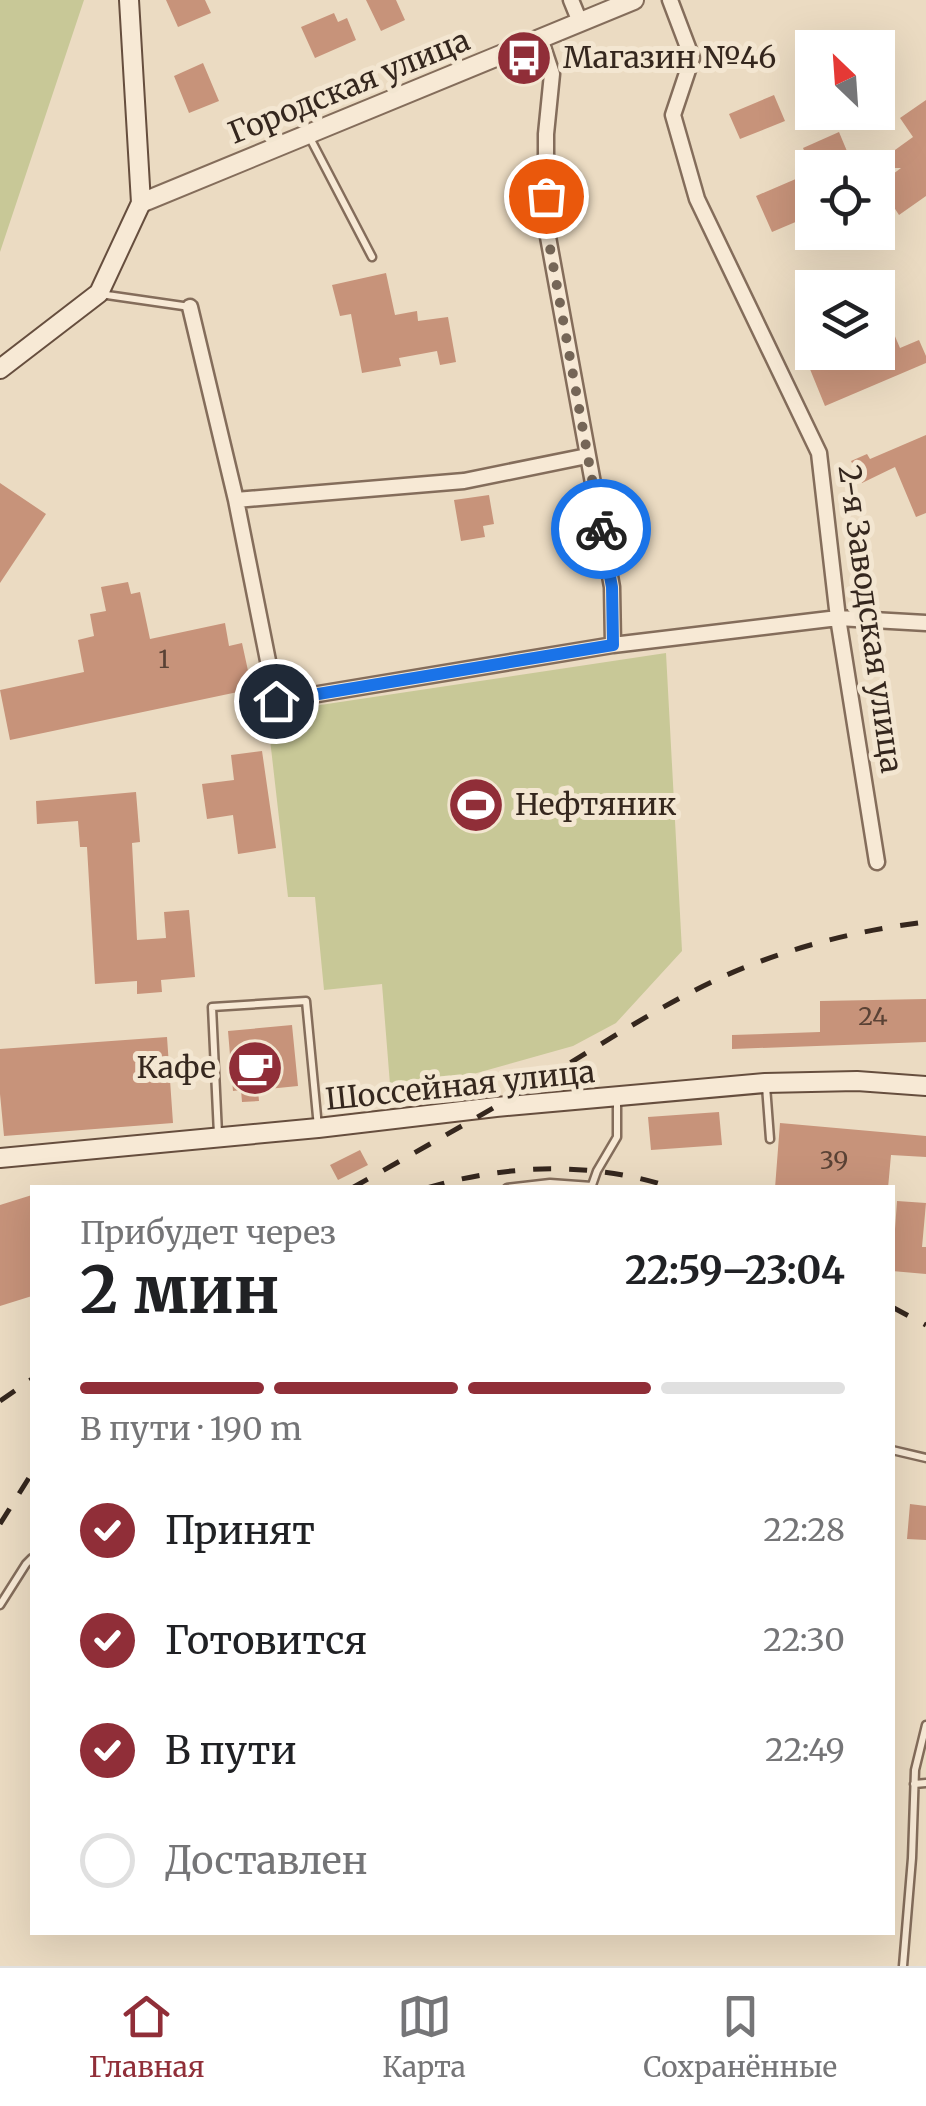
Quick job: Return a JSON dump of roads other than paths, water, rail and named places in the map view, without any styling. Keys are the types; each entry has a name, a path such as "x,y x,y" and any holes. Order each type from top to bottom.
{"main road":[{"path":"0,368 99,294 141,203 129,0"},
{"name":"Городская улица","path":"141,203 634,0"},
{"name":"Шоссейная улица","path":"0,1158 765,1082 857,1081 926,1086"}],"street":[{"path":"571,0 580,22"},
{"name":"2-я Заводская улица","path":"670,0 692,58 673,115 697,200 819,454 838,618 877,862"},
{"path":"540,38 552,74 546,134 546,226 612,587 613,645"},
{"path":"190,307 236,500 276,701 613,645 838,618 926,623"},
{"path":"236,500 464,481 587,456"}],"lane":[{"path":"308,134 372,257"},
{"path":"99,294 190,307"},
{"path":"219,1138 212,1006 306,1001 318,1128"},
{"path":"765,1082 770,1139"},
{"path":"592,1185 596,1171 617,1138 616,1098"},
{"path":"532,1185 571,1185"},
{"path":"895,1451 926,1458"},
{"path":"0,1605 30,1560"},
{"path":"903,1966 915,1770 926,1725"},
{"path":"914,1784 926,1784"}],"railway":[{"path":"357,1185 648,1016 728,974 819,943 926,922"},
{"path":"438,1185 488,1174 550,1169 612,1173 663,1185"},
{"path":"895,1309 926,1325"},
{"path":"0,1401 30,1380"},
{"path":"0,1524 30,1476"}],"place":[{"name":"Магазин №46","path":"524,58"},
{"name":"Нефтяник","path":"476,805"},
{"name":"Кафе","path":"255,1068"}]}
